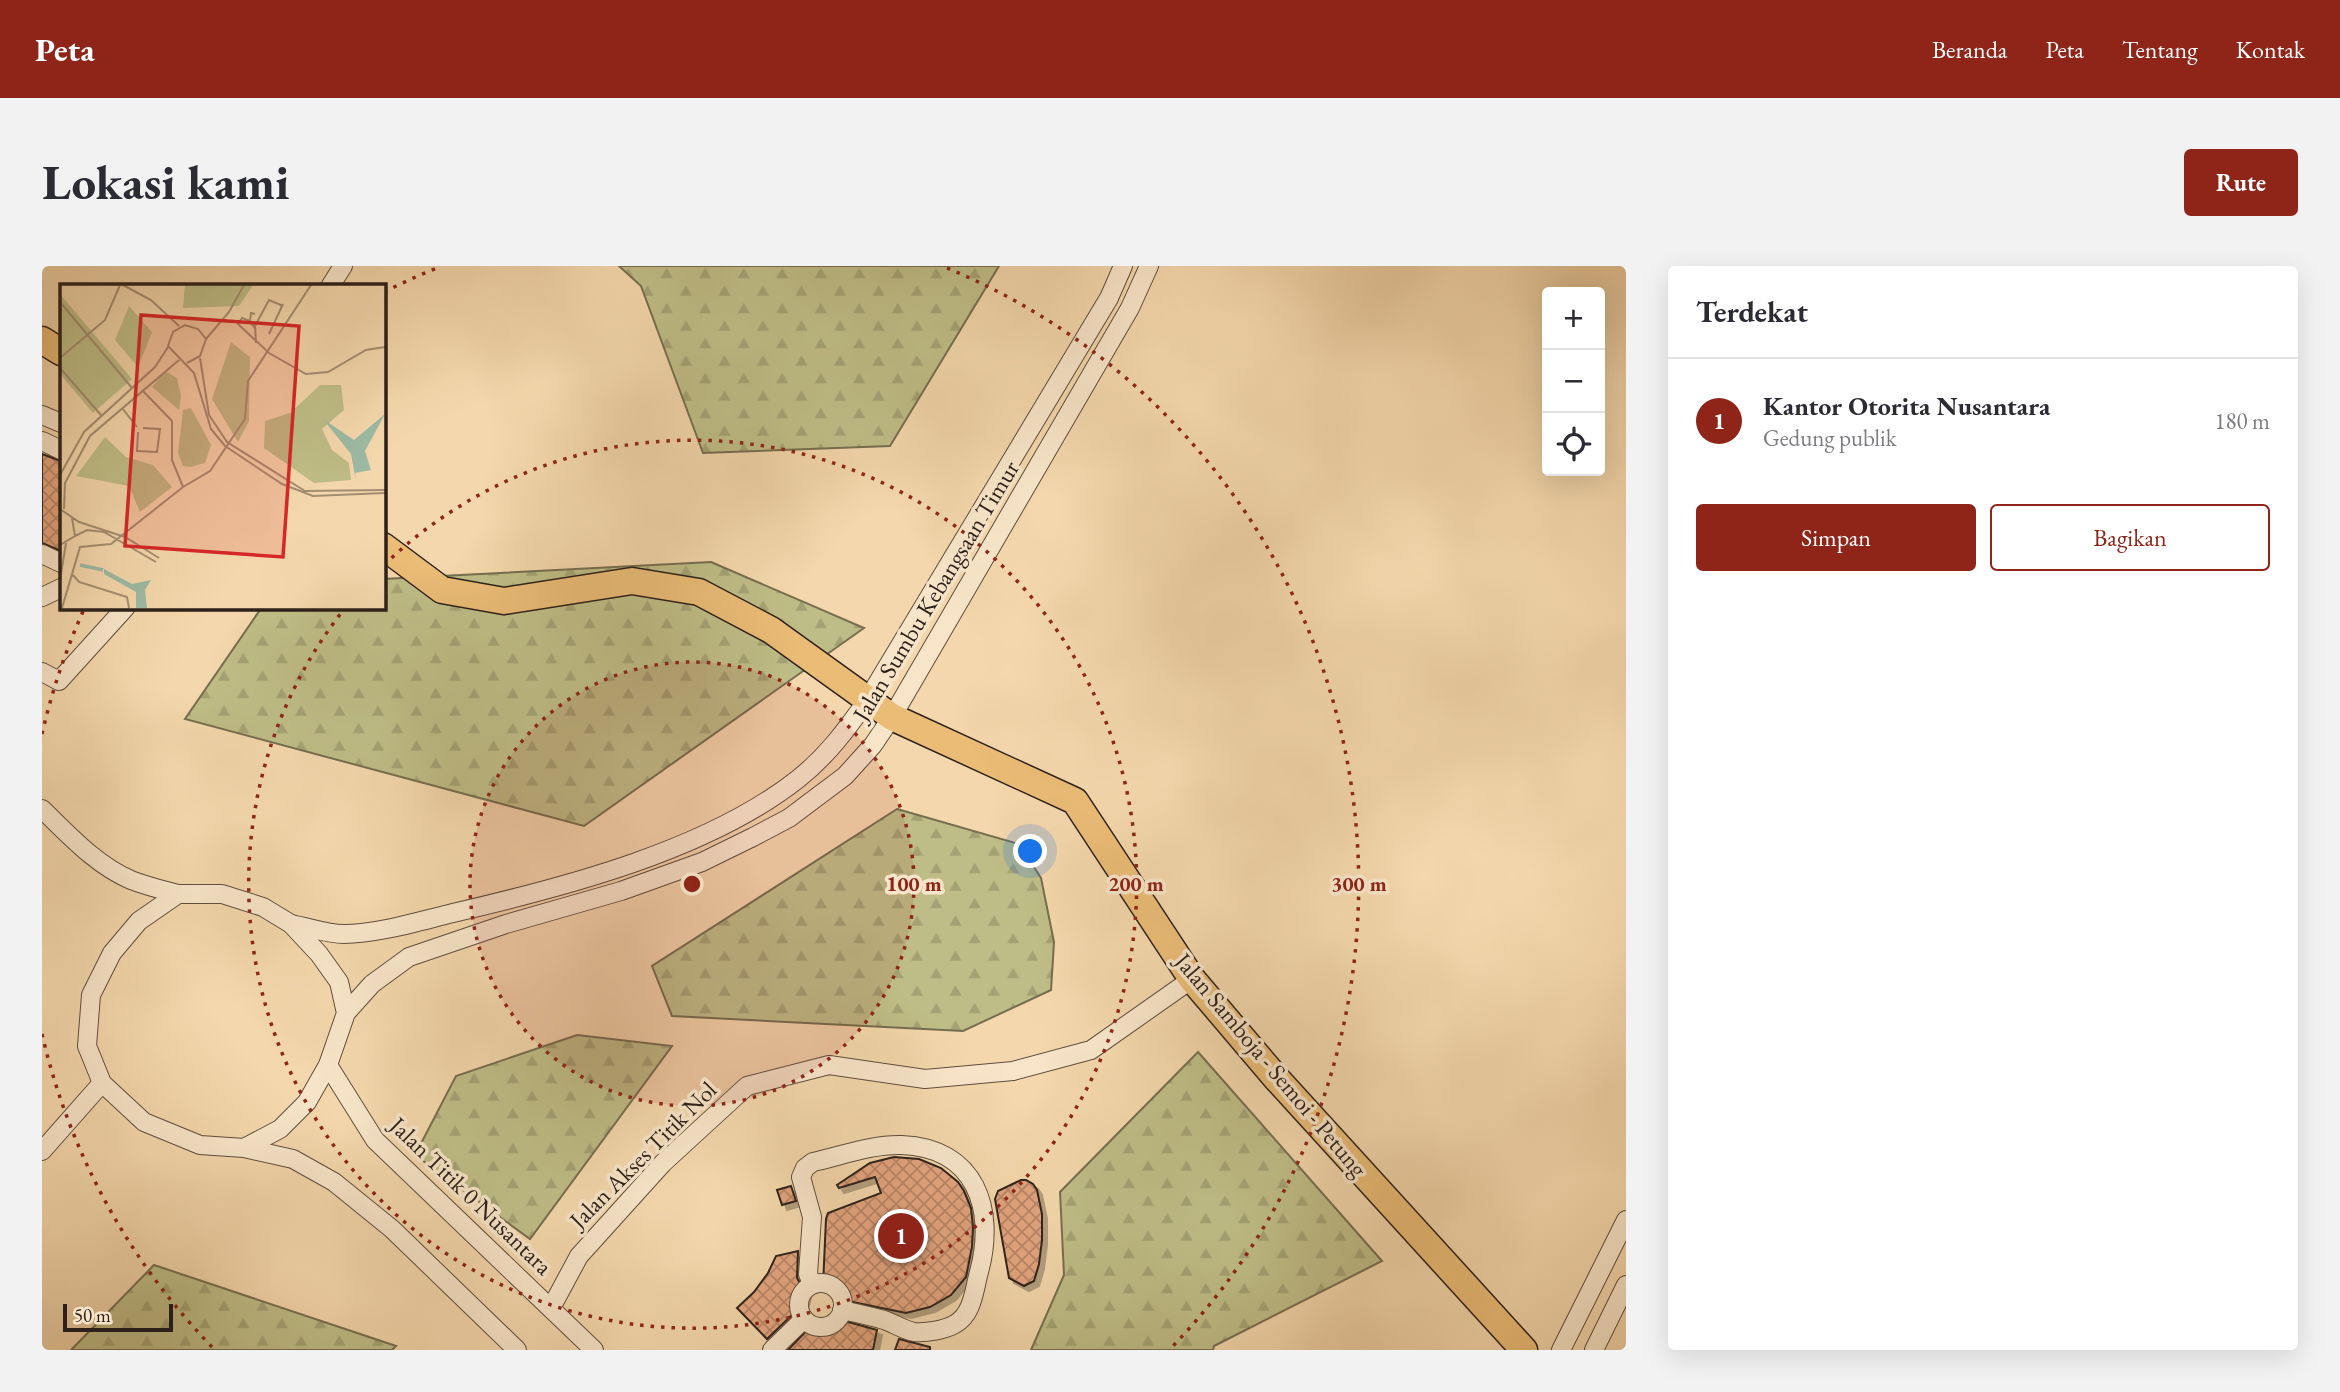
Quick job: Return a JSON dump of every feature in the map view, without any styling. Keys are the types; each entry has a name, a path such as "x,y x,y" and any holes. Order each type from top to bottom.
{"highway":[{"path":"42,340 60,351"},
{"name":"Jalan Samboja - Semoi - Petung","path":"385,547 442,590 504,601 632,581 699,592 771,630 892,717 1075,801 1192,979 1286,1089 1524,1350"}],"street":[{"path":"332,284 343,266"},
{"name":"Jalan Sumbu Kebangsaan Timur","path":"291,924 343,934 397,927 500,902 613,869 692,841 737,818 797,780 827,755 868,699 1109,298 1123,266"},
{"name":"Jalan Sumbu Kebangsaan Timur","path":"244,1148 280,1129 307,1102 328,1065 346,1013 372,984 409,957 621,891 702,862 789,818 845,776 873,745 892,717 1130,308 1149,266"},
{"path":"42,415 60,423"},
{"path":"42,441 60,450"},
{"path":"42,597 60,588"},
{"path":"42,672 59,681 124,609"},
{"name":"Jalan Sumbu Kebangsaan Timur","path":"42,809 79,845 131,880 178,894 222,894 263,907 291,924 320,954 339,982 346,1013"},
{"path":"178,894 139,921 112,953 91,995 87,1046 102,1083 144,1122 200,1145 244,1148 293,1158 334,1182 392,1229 517,1350"},
{"name":"Jalan Akses Titik Nol","path":"551,1308 579,1256 663,1163 747,1086 829,1065 925,1079 1013,1070 1091,1051 1192,979"},
{"name":"Jalan Titik 0 Nusantara","path":"328,1065 375,1140 594,1350"},
{"path":"42,1151 102,1083"},
{"path":"812,1284 808,1274 812,1217 801,1177 805,1168 813,1163 883,1146 902,1145 927,1149 948,1158 965,1172 980,1197 986,1221 985,1252 968,1313 956,1324 936,1330 914,1332 842,1310"},
{"path":"1561,1350 1626,1220"},
{"path":"824,1283 835,1288 842,1298 842,1310 836,1320 826,1326 814,1326 804,1319 799,1310 799,1300 804,1290 812,1284 824,1283"},
{"path":"1594,1350 1626,1285"},
{"path":"772,1350 804,1319"}],"green space":[{"path":"619,266 999,266 890,446 703,453 641,286"},
{"path":"711,562 864,628 584,826 185,719 261,609 385,609 385,579"},
{"path":"897,809 1019,844 1041,878 1054,942 1051,990 963,1031 672,1016 652,966"},
{"path":"577,1035 672,1046 530,1239 415,1155 456,1076"},
{"path":"1198,1052 1382,1261 1214,1346 1213,1350 1031,1350 1064,1275 1060,1192"},
{"path":"154,1265 396,1346 392,1350 71,1350"}],"building":[{"path":"42,454 60,461 60,551 42,543"},
{"path":"894,1157 919,1159 941,1168 958,1182 971,1208 973,1227 966,1277 951,1295 930,1307 906,1313 838,1299 833,1290 823,1286 828,1213 881,1193 875,1177 839,1188 837,1185 870,1163"},
{"path":"1021,1180 1033,1184 1037,1190 1042,1214 1039,1264 1034,1281 1024,1286 1009,1278 995,1199 998,1191"},
{"path":"791,1186 796,1201 782,1205 777,1190"},
{"path":"798,1251 797,1278 806,1293 802,1308 767,1339 737,1308 754,1292 776,1256"},
{"path":"834,1318 877,1330 873,1350 788,1350 815,1322 825,1323"},
{"path":"899,1339 930,1347 930,1350 895,1350"}],"place":[{"name":"Kantor Otorita Nusantara","path":"901,1236"}]}
